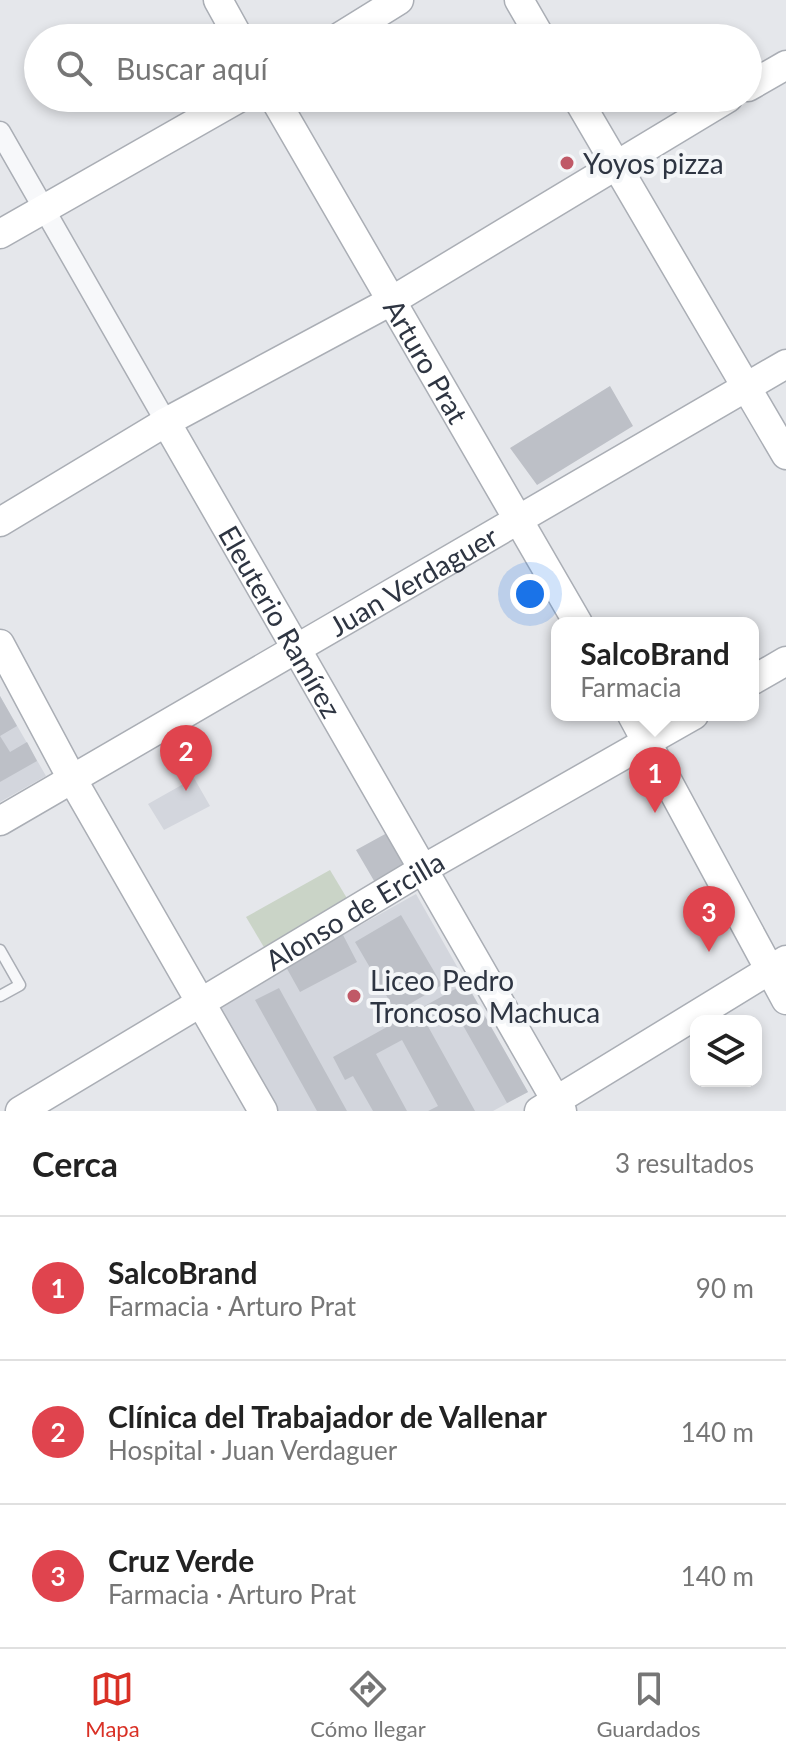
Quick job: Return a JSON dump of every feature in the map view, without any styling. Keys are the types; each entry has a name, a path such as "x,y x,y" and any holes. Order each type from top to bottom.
{"main road":[{"path":"218,0 231,24"},
{"path":"360,24 399,0"},
{"path":"519,0 533,24"},
{"path":"762,79 786,65"},
{"path":"0,234 214,112"},
{"name":"Arturo Prat","path":"282,112 574,617"},
{"path":"585,112 786,455"},
{"path":"0,522 166,422 393,300 704,112"},
{"name":"Juan Verdaguer","path":"0,821 516,518 786,364"},
{"name":"Eleuterio Ramírez","path":"166,422 425,868 552,1108"},
{"path":"0,644 71,777 263,1111"},
{"path":"759,677 786,661"},
{"path":"636,721 777,965 786,1000"},
{"name":"Alonso de Ercilla","path":"20,1111 425,868 684,721"},
{"path":"552,1108 777,965"}],"street":[{"name":"Eleuterio Ramírez","path":"0,132 166,422"}],"lane":[{"path":"0,950 20,985 0,996"}],"shaded area":[{"path":"0,696 46,776 0,802"},
{"path":"194,778 210,806 164,830 148,804"},
{"path":"330,870 354,910 271,959 246,917"},
{"name":"Liceo Pedro Troncoso Machuca","path":"416,894 528,1092 493,1111 271,1111 212,1008"}],"building":[{"path":"610,386 633,426 537,485 510,448"},
{"path":"0,696 17,726 0,736"},
{"path":"0,736 10,752 27,742 37,761 0,782"},
{"path":"387,833 404,862 400,879 380,891 356,850"},
{"path":"401,915 442,985 396,1012 355,942"},
{"path":"343,935 357,962 300,992 286,967"},
{"path":"466,983 528,1092 507,1103 452,1006 425,1021 475,1111 428,1111 438,1106 402,1040 376,1054 407,1111 373,1111 353,1076 345,1080 333,1057"},
{"path":"279,988 347,1111 317,1111 255,1000"}],"place":[{"name":"Yoyos pizza","path":"567,163"},
{"name":"Clínica del Trabajador de Vallenar","path":"186,791"},
{"name":"SalcoBrand","path":"655,813"},
{"name":"Cruz Verde","path":"709,952"},
{"name":"Liceo Pedro Troncoso Machuca","path":"354,996"}]}
